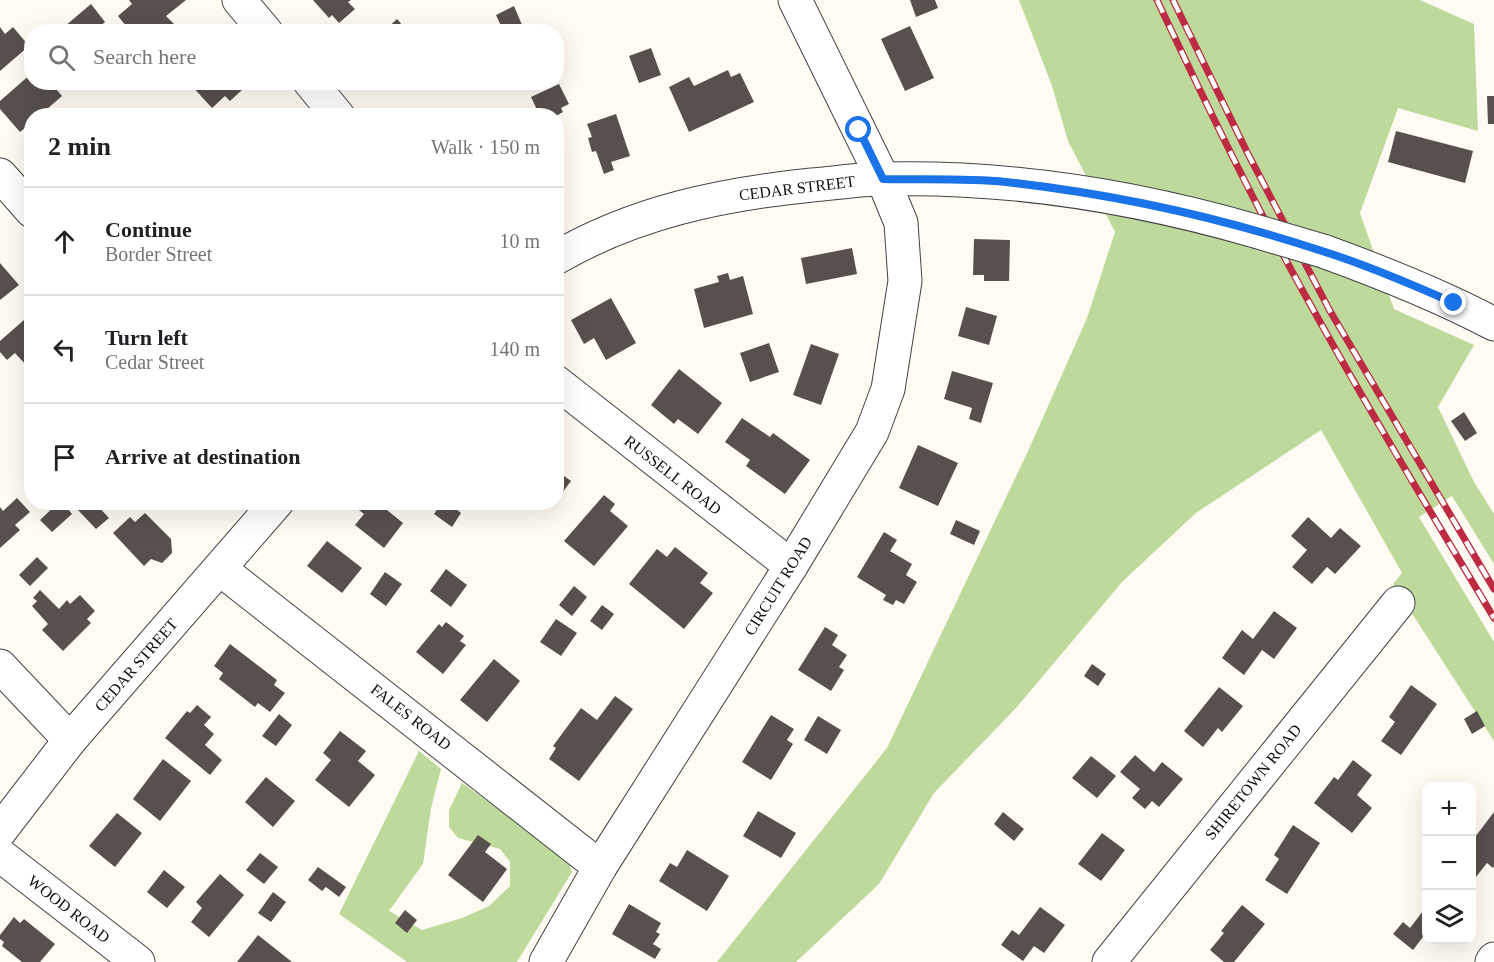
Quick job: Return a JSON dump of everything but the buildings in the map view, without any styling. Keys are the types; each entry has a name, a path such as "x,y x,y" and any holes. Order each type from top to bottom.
{"street":[{"path":"239,0 259,24"},
{"name":"CIRCUIT ROAD","path":"546,962 600,867 791,566 872,432 888,389 905,281 901,223 883,179 795,0"},
{"path":"317,90 331,108"},
{"path":"0,175 24,202"},
{"name":"CEDAR STREET","path":"564,253 583,242 677,207 762,190 883,179 1003,182 1071,190 1166,207 1255,231 1323,251 1411,285 1454,303 1494,324"},
{"name":"RUSSELL ROAD","path":"564,388 791,566"},
{"name":"CEDAR STREET","path":"0,831 70,740 271,510"},
{"name":"FALES ROAD","path":"220,569 600,867"},
{"name":"SHIRETOWN ROAD","path":"1109,962 1398,603"},
{"path":"0,666 70,740"},
{"name":"WOOD ROAD","path":"0,855 138,962"}],"green space":[{"path":"1019,0 1420,0 1474,24 1478,131 1398,108 1360,213 1394,309 1474,345 1438,407 1474,482 1494,514 1494,564 1452,496 1419,517 1494,642 1494,741 1393,584 1402,573 1321,430 1196,513 1123,581 1016,708 934,793 879,884 796,962 717,962 887,748 1029,449 1087,318 1115,232 1068,141 1052,86"},
{"path":"419,751 441,769 431,808 423,864 389,911 422,930 462,918 489,906 510,886 510,862 500,849 458,838 449,827 449,810 462,783 568,859 572,872 517,962 407,962 339,914"}],"railway":[{"path":"1157,0 1235,162 1297,281 1383,433 1494,618"},
{"path":"1173,0 1247,152 1330,311 1494,589"}],"route":[{"path":"859,130 883,179 1003,182 1136,200 1196,214 1323,251 1454,303"}]}
